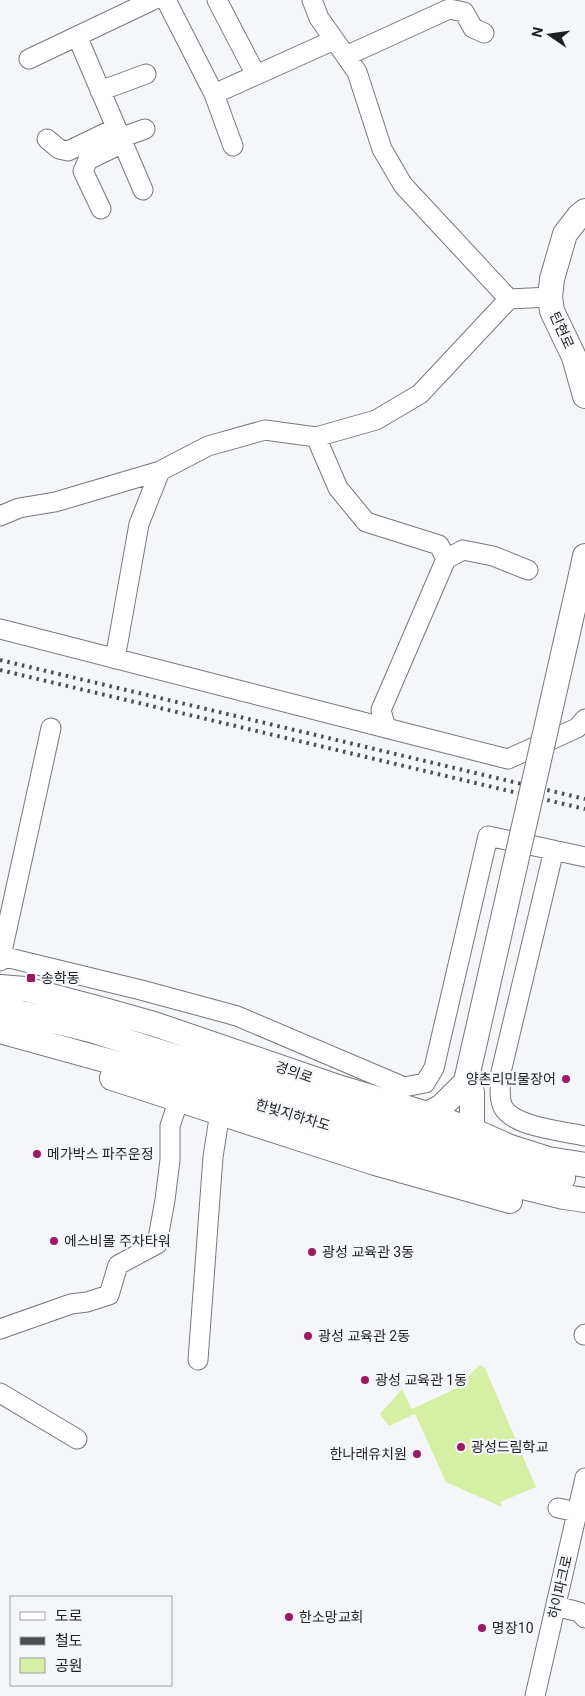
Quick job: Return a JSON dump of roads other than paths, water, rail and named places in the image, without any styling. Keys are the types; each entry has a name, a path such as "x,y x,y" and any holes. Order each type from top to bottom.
{"main road":[{"name":"탄현로","path":"585,211 565,234 552,279 550,297 552,310 574,357 585,396"},
{"path":"427,1114 441,1107 466,1079 583,565"},
{"name":"경의로","path":"0,987 25,989 101,1008 154,1024 338,1087 427,1114 472,1130 510,1147 548,1159 585,1165"},
{"name":"경의로","path":"0,1008 91,1030 331,1106 453,1148 532,1171 585,1181"},
{"name":"한빛지하차도","path":"0,1031 291,1114 494,1180 564,1197 585,1200"},
{"path":"0,1047 111,1078 455,1187 562,1213 585,1215"},
{"path":"466,1079 472,1092 472,1130"}],"street":[{"path":"29,58 77,36 120,7 153,0"},
{"path":"166,0 214,94 233,146"},
{"path":"217,0 256,75"},
{"path":"312,0 319,18 358,72 382,149 403,185 509,299"},
{"path":"346,56 449,9 464,12 473,28 484,33"},
{"path":"77,36 144,190"},
{"path":"214,94 334,40"},
{"path":"100,91 146,74"},
{"path":"47,139 60,150 68,150 145,129"},
{"path":"101,209 83,171 88,160 120,136"},
{"path":"0,516 19,508 55,502 160,471 208,446 265,430 316,437 376,420 420,394 509,299 550,297"},
{"path":"316,437 338,488 366,522 439,546 446,559"},
{"path":"114,659 139,524 160,471"},
{"path":"386,728 381,710 446,559 463,550 493,556 528,570"},
{"path":"0,630 508,759 577,728 585,718"},
{"path":"51,728 1,959 141,990 237,1016 404,1087 425,1083 434,1068 488,836 585,857"},
{"path":"554,850 502,1072 500,1089 503,1107 514,1118 532,1125 585,1136"},
{"path":"0,1329 71,1304 87,1302 109,1295 118,1265 157,1244 166,1200 170,1160 170,1126 179,1099"},
{"path":"198,1360 213,1157 220,1112"},
{"path":"0,1393 77,1438"},
{"name":"하이파크로","path":"535,1696 585,1478"},
{"path":"558,1508 577,1512"},
{"path":"556,1606 579,1612 585,1618"}],"railway":[{"path":"0,660 585,799"},
{"path":"0,670 585,809"}],"place":[{"name":"송학동","path":"31,978"},
{"name":"양촌리민물장어","path":"566,1079"},
{"name":"메가박스 파주운정","path":"37,1154"},
{"name":"에스비몰 주차타워","path":"54,1241"},
{"name":"광성 교육관 3동","path":"312,1252"},
{"name":"광성 교육관 2동","path":"308,1336"},
{"name":"광성 교육관 1동","path":"365,1380"},
{"name":"광성드림학교","path":"461,1447"},
{"name":"한나래유치원","path":"417,1454"},
{"name":"한소망교회","path":"289,1617"},
{"name":"명장10","path":"482,1628"}]}
